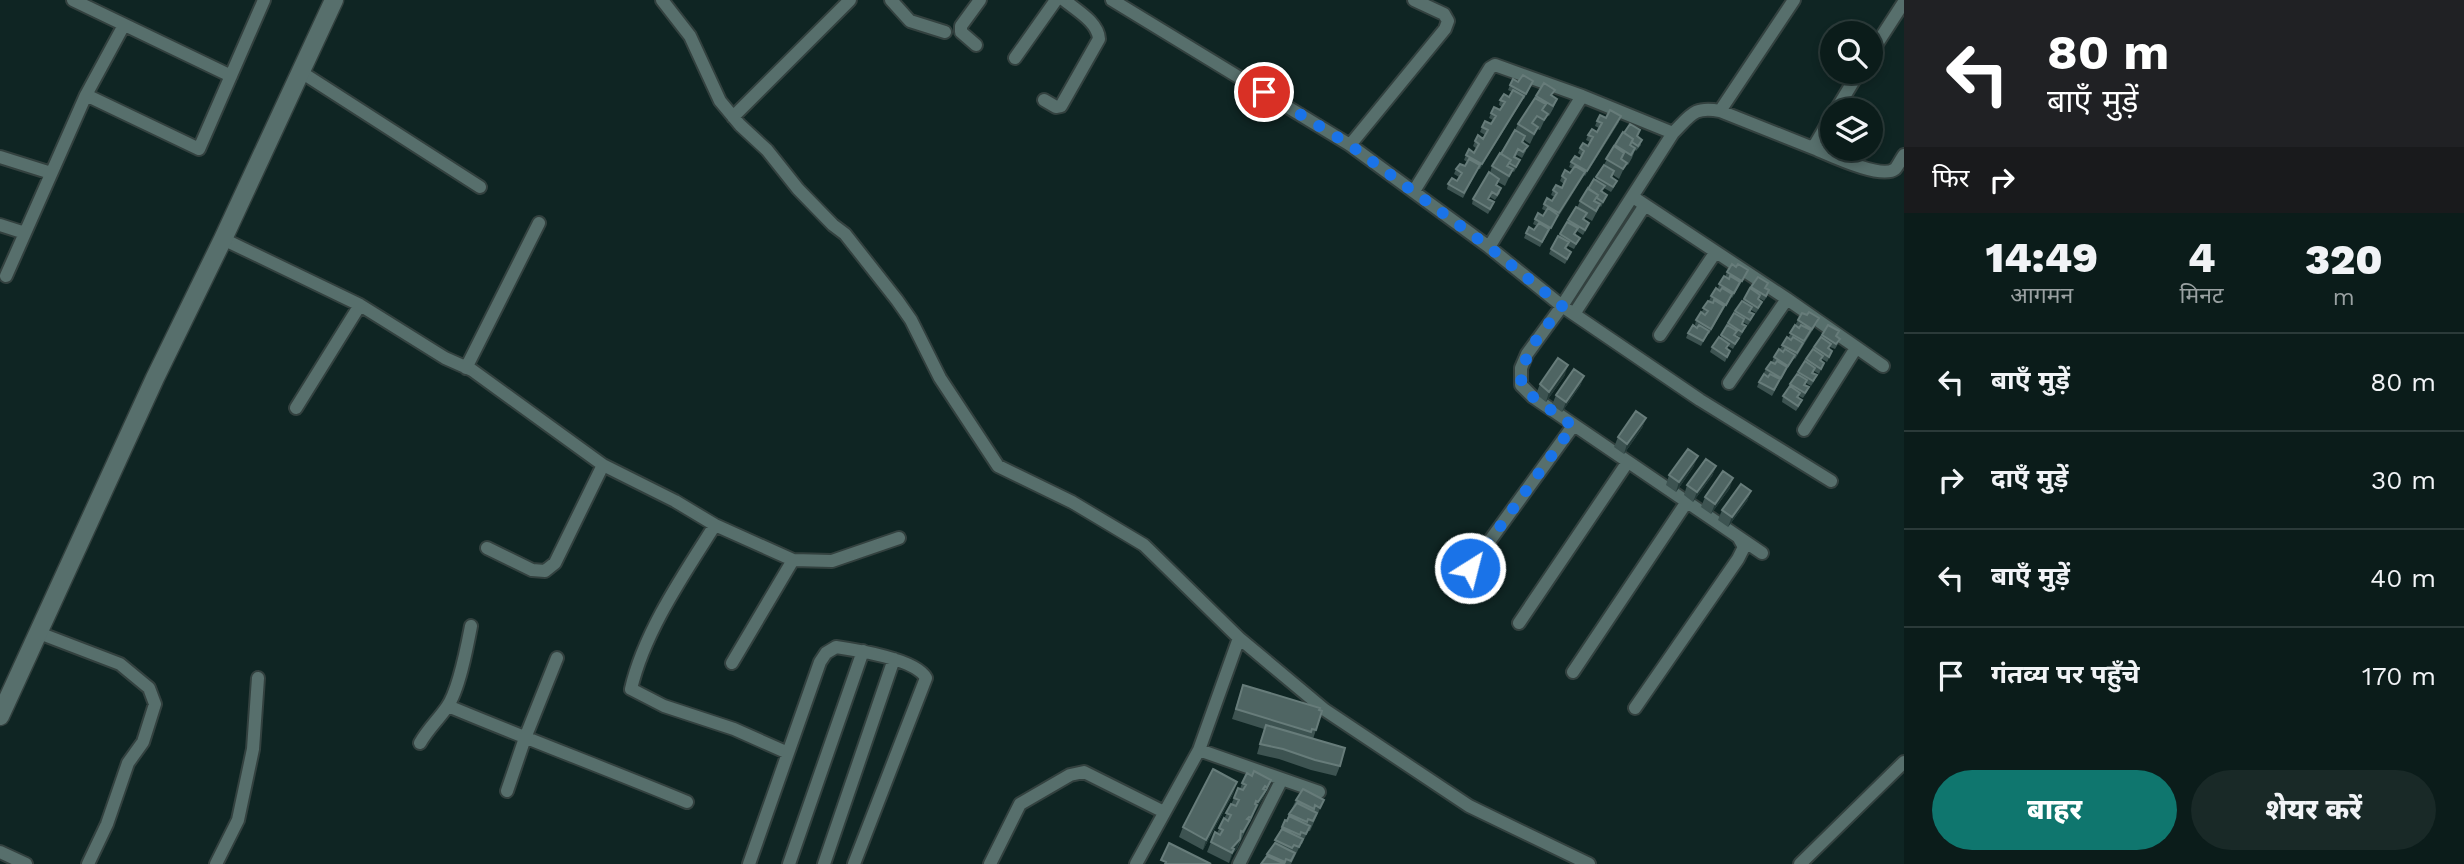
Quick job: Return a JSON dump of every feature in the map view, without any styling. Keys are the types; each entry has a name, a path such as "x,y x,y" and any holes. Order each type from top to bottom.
{"street":[{"path":"73,0 231,76"},
{"path":"86,95 199,149 264,0"},
{"path":"0,716 155,378 334,0"},
{"path":"662,0 690,36 720,102 767,150 798,189 845,234 897,300 911,320 940,378 998,466 1072,502 1144,545 1239,638 1325,710 1469,806 1589,864"},
{"path":"733,117 850,0"},
{"path":"891,0 909,21 945,32"},
{"path":"976,45 961,32 961,26 980,0"},
{"path":"1015,58 1056,0"},
{"path":"1044,100 1056,107 1061,106 1099,38 1094,25 1064,0"},
{"path":"1112,0 1350,145 1489,247 1562,306 1700,400 1831,481"},
{"path":"1350,145 1445,29 1448,21 1444,14 1414,0"},
{"path":"1720,111 1794,0"},
{"path":"1883,34 1904,2"},
{"path":"6,276 86,95 124,24"},
{"path":"1414,191 1490,68 1500,65 1673,133"},
{"path":"300,72 480,187"},
{"path":"1489,247 1582,96"},
{"path":"1762,553 1533,397 1521,385 1521,368 1527,354 1562,306 1673,133 1697,110 1704,108 1720,111 1873,171 1888,172 1895,169 1904,155"},
{"path":"1813,148 1820,136"},
{"path":"0,157 51,173"},
{"path":"1633,197 1884,366"},
{"path":"1574,314 1645,205"},
{"path":"466,368 539,223"},
{"path":"0,225 25,233"},
{"path":"223,239 360,305 445,358 490,382 603,465 675,500 715,525 793,560 832,561 899,538"},
{"path":"1660,335 1715,253"},
{"path":"1729,383 1787,299"},
{"path":"296,408 360,305"},
{"path":"1804,430 1856,348"},
{"path":"1470,568 1573,426"},
{"path":"1519,622 1627,463"},
{"path":"487,548 532,570 545,571 555,563 603,465"},
{"path":"1573,672 1686,503"},
{"path":"715,525 680,580 655,628 643,652 631,689 664,706 734,730 788,753"},
{"path":"1635,708 1738,559 1744,547 1740,538"},
{"path":"732,663 793,560"},
{"path":"420,743 429,726 448,706 463,665 471,626"},
{"path":"39,633 120,664 149,688 155,704 143,743 128,763 107,824 88,864"},
{"path":"1136,864 1199,750 1239,638"},
{"path":"749,864 820,662 826,653 836,647 894,659 923,673 926,678 854,864"},
{"path":"789,864 863,651"},
{"path":"507,791 557,658"},
{"path":"824,864 894,659"},
{"path":"216,864 239,820 253,749 258,678"},
{"path":"448,706 687,802"},
{"path":"1199,750 1319,792"},
{"path":"1800,864 1904,762"},
{"path":"990,864 1020,804 1069,775 1084,772 1164,812"},
{"path":"1239,864 1282,779"},
{"path":"0,852 26,864"}],"building":[{"path":"1523,75 1533,81 1526,94 1510,85 1513,79 1518,82"},
{"path":"1544,83 1555,90 1551,95 1557,99 1553,106 1536,96"},
{"path":"1513,90 1524,96 1482,164 1466,155 1469,149 1474,153 1479,144 1475,141 1478,135 1483,139 1488,130 1482,127 1485,121 1491,124 1496,116 1491,113 1494,107 1500,110 1505,102 1500,100 1504,94 1509,97"},
{"path":"1535,98 1546,104 1542,110 1548,114 1544,120 1537,116 1532,123 1538,127 1534,134 1518,124"},
{"path":"1610,110 1621,116 1587,171 1571,162 1575,156 1580,159 1584,151 1580,148 1583,143 1588,146 1593,137 1588,135 1592,129 1597,132 1602,123 1597,121 1600,115 1606,118"},
{"path":"1630,124 1640,130 1637,136 1642,140 1638,146 1624,133"},
{"path":"1515,130 1525,136 1522,142 1528,146 1523,152 1518,149 1514,157 1520,160 1516,167 1501,154"},
{"path":"1623,132 1633,139 1630,145 1635,148 1631,155 1615,145"},
{"path":"1614,146 1624,153 1621,159 1627,163 1623,169 1606,159"},
{"path":"1500,153 1511,160 1507,166 1513,169 1509,176 1492,166"},
{"path":"1469,159 1480,165 1464,193 1448,184 1452,178 1457,181 1462,173 1456,169 1460,164 1465,166"},
{"path":"1604,165 1614,171 1611,177 1617,181 1613,187 1596,177"},
{"path":"1575,166 1585,172 1559,213 1544,204 1547,198 1552,201 1557,193 1553,190 1556,185 1562,188 1566,179 1562,176 1565,170 1570,173"},
{"path":"1489,172 1499,179 1496,185 1501,188 1497,195 1492,192 1488,199 1494,202 1490,209 1473,199"},
{"path":"1594,179 1605,186 1601,191 1607,195 1603,202 1588,189"},
{"path":"1588,188 1598,195 1594,201 1600,204 1596,211 1580,201"},
{"path":"1576,207 1587,213 1583,219 1589,223 1585,230 1568,220"},
{"path":"1548,208 1558,215 1551,228 1535,219 1538,213 1543,216"},
{"path":"1567,222 1578,228 1574,234 1580,238 1576,244 1560,234"},
{"path":"1539,223 1549,229 1542,242 1526,233 1529,227 1534,230"},
{"path":"1558,236 1569,242 1565,248 1571,252 1567,259 1551,249"},
{"path":"1732,264 1736,267 1738,264 1748,270 1742,281 1727,272"},
{"path":"1724,276 1729,279 1730,276 1740,282 1734,293 1719,284"},
{"path":"1758,277 1768,283 1765,288 1769,290 1766,296 1751,287"},
{"path":"1716,288 1720,291 1722,288 1732,294 1726,305 1711,296"},
{"path":"1750,288 1760,295 1758,299 1762,302 1758,308 1744,299"},
{"path":"1714,300 1724,306 1711,329 1696,320 1701,312 1705,315 1708,311 1703,308 1708,301 1713,303"},
{"path":"1742,301 1752,307 1749,312 1754,314 1750,320 1735,311"},
{"path":"1809,312 1819,318 1812,329 1798,320 1802,313 1807,315"},
{"path":"1734,313 1744,319 1742,324 1746,326 1742,332 1728,323"},
{"path":"1693,325 1697,328 1699,325 1709,331 1703,341 1688,333"},
{"path":"1727,325 1737,331 1734,335 1739,338 1735,344 1721,335"},
{"path":"1795,325 1811,330 1804,341 1790,333"},
{"path":"1828,325 1839,331 1836,336 1840,339 1836,344 1822,335"},
{"path":"1719,337 1729,344 1726,348 1730,351 1727,357 1712,347"},
{"path":"1787,337 1791,340 1793,337 1803,343 1797,353 1782,345"},
{"path":"1821,337 1831,344 1828,348 1832,351 1829,357 1814,347"},
{"path":"1779,349 1783,352 1785,349 1795,355 1788,366 1774,357"},
{"path":"1813,349 1823,356 1820,360 1824,363 1821,369 1806,359"},
{"path":"1558,358 1568,365 1549,392 1540,384"},
{"path":"1777,361 1787,367 1781,378 1766,369 1771,362 1775,364"},
{"path":"1805,361 1815,368 1812,373 1817,375 1813,381 1798,372"},
{"path":"1574,369 1584,376 1566,402 1556,395"},
{"path":"1764,374 1780,379 1774,390 1759,382"},
{"path":"1797,374 1807,380 1804,385 1809,387 1805,393 1790,384"},
{"path":"1790,386 1800,393 1797,397 1802,400 1798,406 1783,396"},
{"path":"1636,411 1646,418 1627,444 1618,437"},
{"path":"1688,449 1698,456 1679,482 1669,475"},
{"path":"1706,459 1716,466 1697,492 1687,485"},
{"path":"1723,471 1733,478 1715,504 1705,497"},
{"path":"1741,484 1751,491 1732,517 1722,510"},
{"path":"1243,685 1320,708 1322,711 1316,730 1312,729 1311,732 1236,709"},
{"path":"1266,725 1345,748 1340,766 1260,744"},
{"path":"1213,769 1237,782 1206,840 1183,827"},
{"path":"1254,771 1271,780 1267,788 1265,786 1263,789 1266,790 1258,802 1256,801 1251,818 1247,819 1250,820 1243,832 1241,831 1240,839 1232,848 1232,853 1211,842 1215,832 1220,835 1223,830 1219,828 1224,818 1228,821 1231,815 1226,813 1231,804 1236,806 1239,800 1234,798 1238,788 1243,790 1246,785 1242,783 1247,773 1252,776"},
{"path":"1303,789 1324,800 1320,808 1315,805 1314,809 1296,800"},
{"path":"1297,803 1317,813 1313,821 1308,819 1307,822 1289,814"},
{"path":"1289,816 1310,826 1306,834 1301,832 1300,835 1282,827"},
{"path":"1282,829 1303,839 1299,847 1294,845 1292,848 1275,840"},
{"path":"1169,843 1211,864 1165,864 1166,862 1161,860"},
{"path":"1275,843 1295,853 1291,861 1286,859 1285,862 1267,854"},
{"path":"1267,856 1285,864 1261,864"}],"route":[{"path":"1264,92 1350,145 1489,247 1562,306 1527,354 1521,368 1521,385 1573,426 1470,568"}]}
